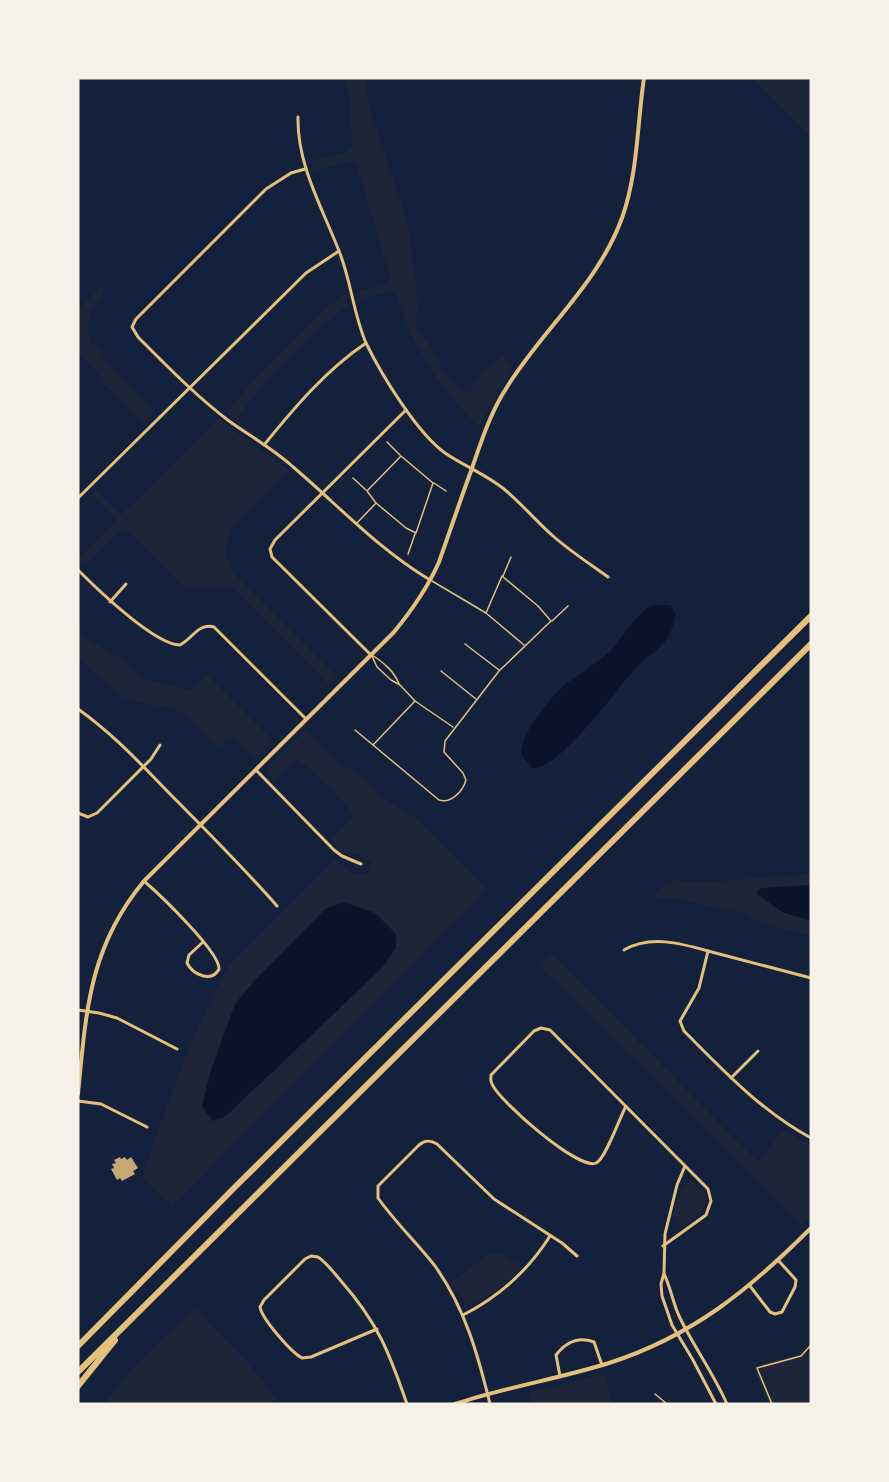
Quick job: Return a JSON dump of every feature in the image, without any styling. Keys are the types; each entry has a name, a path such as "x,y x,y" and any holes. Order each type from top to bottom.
{"highway":[{"path":"78,1346 235,1187 811,616"},
{"path":"78,1372 811,644"},
{"path":"78,1386 134,1317"}],"street":[{"path":"78,1094 90,992 102,949 125,905 144,881 371,655 411,610 430,580 439,562 484,432 505,389 582,291 614,236 624,210 634,169 644,78"},
{"path":"298,117 298,135 305,168 339,250 366,343 406,410 434,444 503,488 554,536 608,578"},
{"path":"305,168 266,189 133,323 132,327 138,337 189,388 322,492 406,566 430,580"},
{"path":"78,498 306,273 339,250"},
{"path":"264,445 341,361 366,343"},
{"path":"371,655 272,557 270,549 274,540 406,410"},
{"path":"78,490 82,494"},
{"path":"78,570 110,602 140,625 175,645 185,642 202,627 214,627 306,719"},
{"path":"110,602 126,584"},
{"path":"78,709 109,733 144,767 277,906"},
{"path":"78,717 82,712"},
{"path":"78,813 85,817 94,816 144,767 160,745"},
{"path":"256,769 334,850 361,864"},
{"path":"144,881 170,905 203,942 219,962 219,971 213,976 206,977 190,968 187,963 189,955 203,942"},
{"path":"624,950 637,943 670,942 811,978"},
{"path":"708,951 699,988 682,1016 680,1026 731,1078 774,1116 811,1138"},
{"path":"78,1010 108,1015 177,1049"},
{"path":"626,1106 602,1159 596,1164 588,1164 559,1148 530,1124 494,1088 491,1075 534,1031 545,1028 550,1030 626,1106 708,1190 711,1204 706,1215 663,1246"},
{"path":"731,1078 758,1051"},
{"path":"78,1101 101,1104 147,1126"},
{"path":"490,1404 463,1316 434,1265 381,1202 377,1194 378,1186 419,1145 429,1141 437,1144 494,1199 577,1256"},
{"path":"685,1166 670,1209 663,1246 662,1296 669,1318 716,1404"},
{"path":"455,1404 602,1365 642,1351 677,1334 717,1310 750,1286 811,1227"},
{"path":"463,1316 496,1297 517,1279 535,1259 550,1236"},
{"path":"377,1329 311,1357 302,1358 294,1353 262,1315 261,1308 264,1300 305,1259 315,1256 323,1260 348,1289 377,1329 387,1348 408,1404"},
{"path":"750,1286 770,1312 775,1314 782,1312 795,1287 796,1280 778,1260"},
{"path":"664,1273 678,1316 727,1404"},
{"path":"560,1376 556,1355 579,1339 594,1342 602,1365"}],"lane":[{"path":"387,442 433,483 446,491"},
{"path":"367,490 401,456"},
{"path":"353,478 367,490 376,503 406,528 416,533"},
{"path":"408,554 433,483"},
{"path":"356,524 376,503"},
{"path":"486,613 511,557"},
{"path":"502,576 538,606 551,621"},
{"path":"430,580 486,613 524,645"},
{"path":"355,730 439,800 448,801 463,788 466,780 463,773 444,752 445,741 499,671 568,606"},
{"path":"465,644 499,671"},
{"path":"371,655 396,675 400,685"},
{"path":"371,655 377,667 391,680 400,685 415,701 454,728"},
{"path":"441,671 476,699"},
{"path":"373,745 415,701"}],"path":[{"path":"772,1404 757,1368 801,1356 811,1345"},
{"path":"654,1394 667,1404"}],"shaded area":[{"path":"344,78 364,78 371,111 402,204 411,243 417,296 422,300 415,319 417,331 424,337 449,378 464,392 470,391 483,370 496,364 503,354 512,367 479,427 451,397 428,365 409,330 395,291 361,300 359,291 388,282 390,278 356,162 347,161 314,172 311,162 348,151 352,147 350,98"},
{"path":"753,78 811,78 811,136"},
{"path":"101,287 106,291 96,303 90,316 89,337 108,363 155,412 143,424 108,387 103,385 97,372 78,353 78,310"},
{"path":"346,293 348,306 321,328 272,377 250,401 237,420 228,415 227,412 250,385 324,310"},
{"path":"218,419 289,470 232,527 225,551 233,573 337,677 329,685 233,587 185,588 124,527 83,567 78,562 78,558 117,520 92,494 96,490 121,515"},
{"path":"653,605 670,605 676,613 672,629 664,643 640,664 575,740 546,764 533,769 521,755 525,739 539,713 557,692 609,652 635,620"},
{"path":"78,626 85,638 122,659 142,679 190,690 207,675 273,741 255,759 234,739 228,738 219,748 189,718 171,707 123,698 78,658"},
{"path":"306,730 335,760 366,779 381,797 413,816 487,890 171,1207 142,1177 191,1043 229,966 335,860 359,875 369,873 372,863 367,856 345,853 330,841 355,816 332,789 297,758 274,781 267,773 269,765"},
{"path":"811,874 811,936 757,921 741,913 673,898 654,897 664,885 676,880 695,883"},
{"path":"811,885 811,921 782,912 758,895 757,891 761,888"},
{"path":"344,902 375,913 396,934 396,948 382,968 226,1116 212,1121 202,1106 210,1073 235,1004 255,980 325,909"},
{"path":"550,953 758,1162 783,1130 811,1146 811,1216 802,1225 539,965"},
{"path":"690,1181 693,1181 706,1195 706,1200 699,1214 681,1226 675,1222 676,1206 680,1193"},
{"path":"500,1253 522,1267 488,1296 466,1304 451,1282 488,1255"},
{"path":"195,1308 258,1374 280,1404 105,1404 128,1373"},
{"path":"811,1343 811,1404 769,1404 754,1367 800,1354"},
{"path":"604,1375 613,1404 532,1404 528,1392"}],"building":[{"path":"120,1157 121,1159 125,1157 127,1160 131,1157 138,1168 133,1171 135,1174 122,1181 120,1178 117,1180 111,1169 114,1168 112,1164 116,1163 114,1160"}]}
